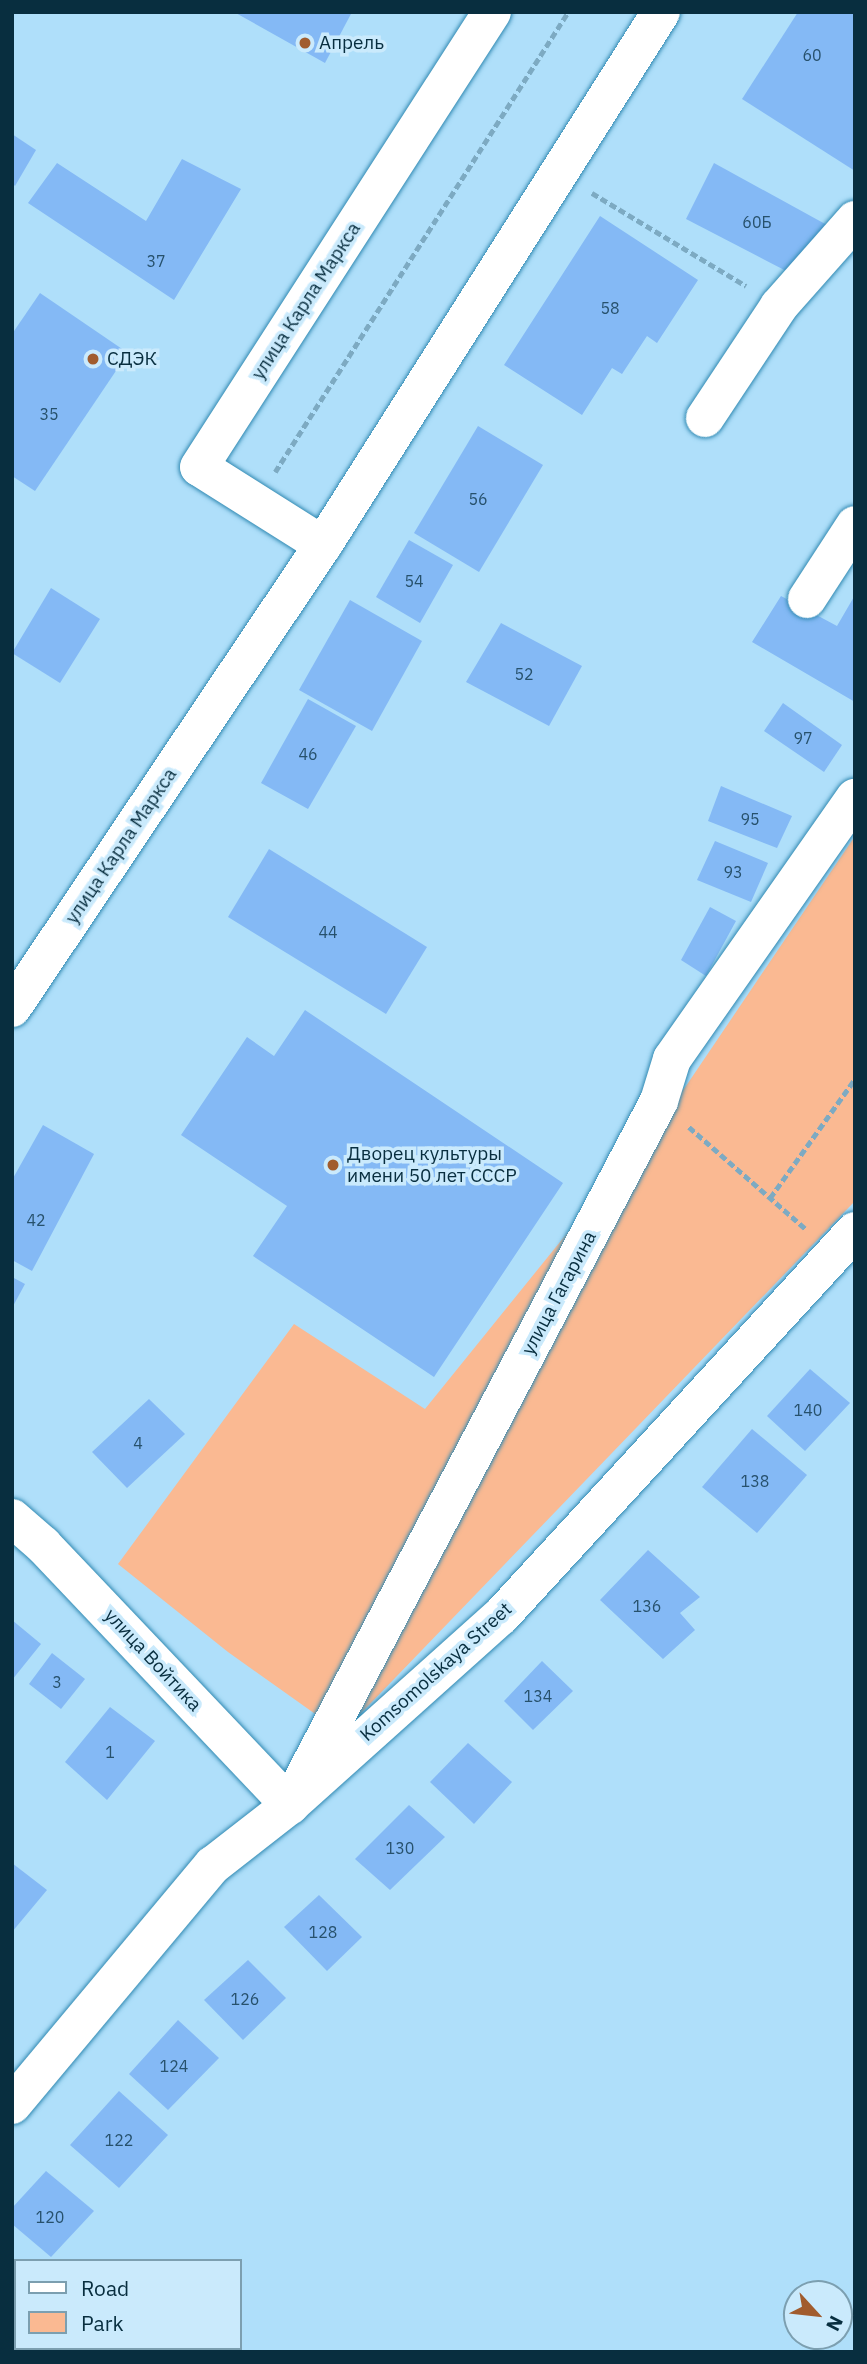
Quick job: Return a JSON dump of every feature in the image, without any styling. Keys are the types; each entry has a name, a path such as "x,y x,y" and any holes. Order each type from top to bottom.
{"street":[{"name":"улица Карла Маркса","path":"323,545 199,467 492,12"},
{"name":"улица Карла Маркса","path":"12,1008 323,545 661,12"},
{"path":"705,418 779,306 855,220"},
{"path":"807,599 855,525"},
{"name":"улица Гагарина","path":"290,1805 659,1101 672,1059 855,798"},
{"name":"Komsomolskaya Street","path":"12,2105 213,1865 290,1805 501,1616 844,1242"},
{"name":"улица Войтика","path":"12,1518 44,1545 290,1805"}],"path":[{"path":"255,503 568,12"},
{"path":"559,173 779,306"},
{"path":"770,1198 855,1079"},
{"path":"659,1101 770,1198 844,1242"}],"green space":[{"path":"855,836 855,1201 342,1733 228,1652 118,1564 294,1324 425,1409 686,1086"}],"building":[{"path":"234,12 352,12 325,63"},
{"path":"798,12 855,12 855,171 742,99"},
{"path":"12,134 36,150 15,186 12,183"},
{"path":"182,159 241,189 174,300 28,203 57,163 146,221"},
{"path":"714,163 827,225 796,276 686,219"},
{"path":"600,216 698,280 657,343 647,336 622,374 612,368 582,415 504,365"},
{"path":"40,293 128,353 35,491 12,476 12,334"},
{"path":"478,426 543,465 479,572 414,533"},
{"path":"409,540 453,565 420,623 376,597"},
{"path":"51,588 100,619 60,683 12,653"},
{"path":"855,595 855,702 752,642 781,596 837,626"},
{"path":"350,600 422,641 372,731 299,690"},
{"path":"501,623 582,666 549,726 466,682"},
{"path":"308,699 356,726 308,809 261,783"},
{"path":"783,703 842,745 824,772 764,731"},
{"path":"721,786 792,816 777,848 708,821"},
{"path":"715,841 768,863 751,902 697,880"},
{"path":"269,849 427,947 386,1014 228,917"},
{"path":"710,907 736,921 706,976 681,960"},
{"path":"305,1010 563,1183 434,1377 253,1256 287,1206 181,1135 247,1037 274,1056"},
{"path":"43,1125 94,1154 32,1271 12,1260 12,1180"},
{"path":"12,1277 25,1284 12,1308"},
{"path":"810,1369 850,1403 805,1451 767,1416"},
{"path":"149,1399 185,1434 127,1488 92,1452"},
{"path":"752,1429 807,1475 757,1533 702,1487"},
{"path":"648,1550 700,1597 680,1613 695,1630 663,1659 600,1600"},
{"path":"12,1620 41,1644 12,1680"},
{"path":"52,1653 85,1679 61,1709 29,1684"},
{"path":"542,1661 573,1691 533,1730 504,1701"},
{"path":"110,1707 155,1741 107,1800 65,1762"},
{"path":"468,1743 512,1782 474,1824 430,1782"},
{"path":"409,1805 445,1837 390,1890 355,1859"},
{"path":"12,1863 47,1890 12,1932"},
{"path":"319,1895 362,1937 327,1971 284,1927"},
{"path":"248,1960 286,1998 243,2040 204,2000"},
{"path":"178,2020 219,2058 168,2110 129,2074"},
{"path":"119,2091 168,2135 119,2188 70,2145"},
{"path":"46,2171 94,2211 51,2257 12,2224 12,2208"},
{"path":"12,2260 14,2316 12,2315"}],"place":[{"name":"Апрель","path":"305,43"},
{"name":"СДЭК","path":"93,359"},
{"name":"Дворец культуры имени 50 лет СССР","path":"333,1165"}]}
